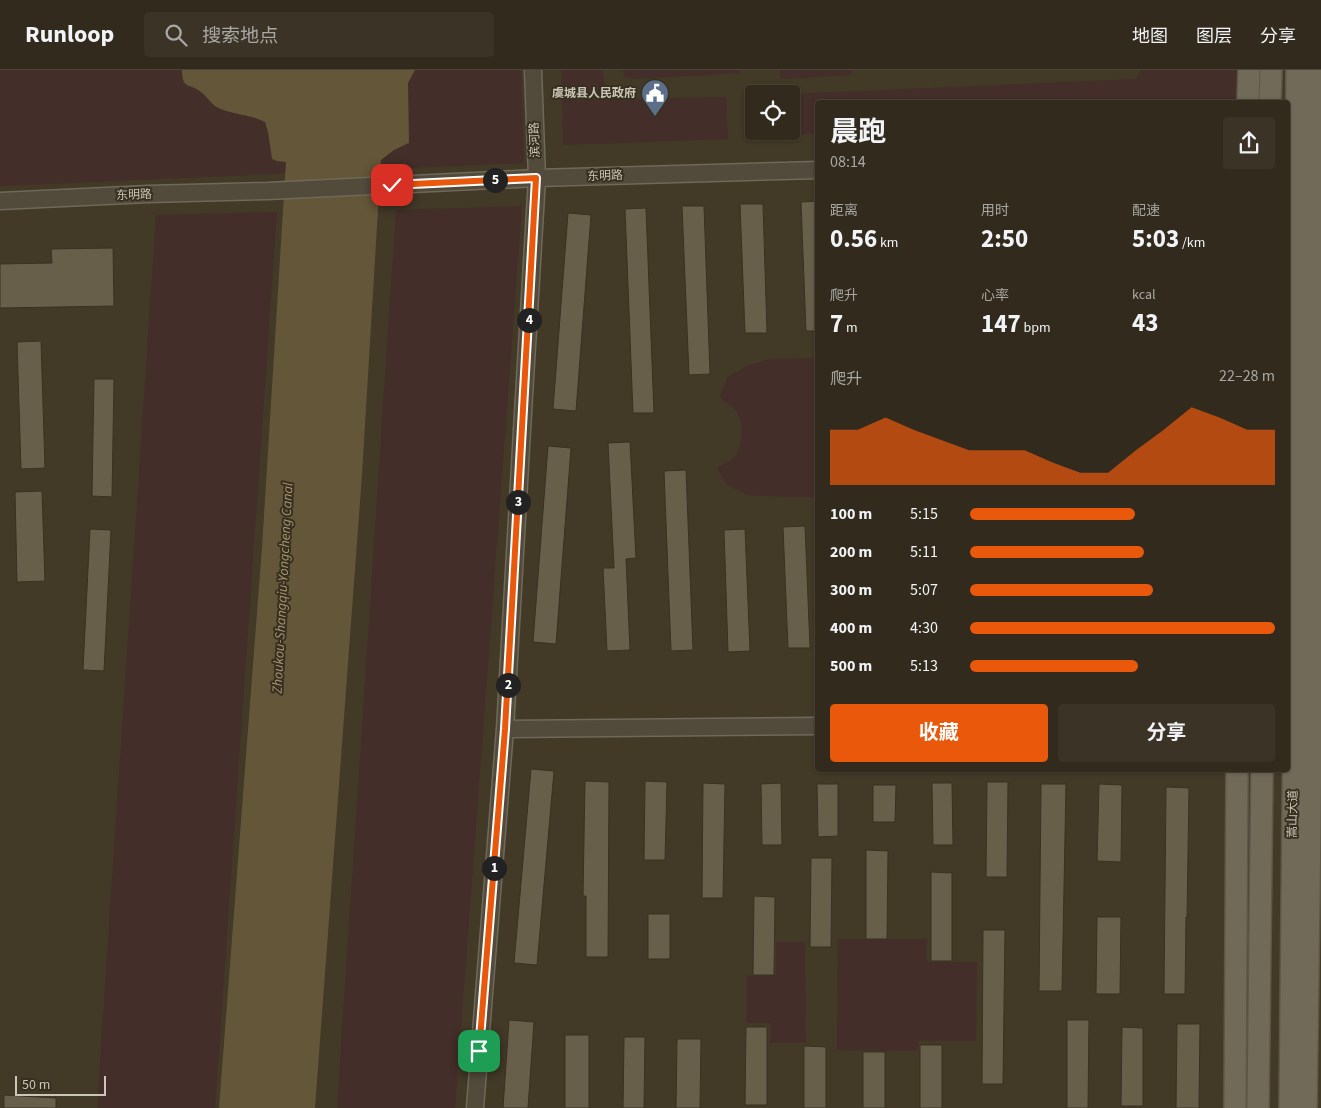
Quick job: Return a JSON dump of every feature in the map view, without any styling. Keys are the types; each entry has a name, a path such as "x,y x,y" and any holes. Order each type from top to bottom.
{"main road":[{"path":"1248,100 1249,70"},
{"path":"1270,100 1271,70"},
{"name":"嵩山大道","path":"1290,1108 1291,719 1305,155 1297,70"},
{"path":"1306,1108 1311,729 1305,155 1317,70"},
{"path":"1234,1108 1238,772"},
{"path":"1258,1108 1262,772"}],"street":[{"name":"滨河路","path":"474,1108 505,729 536,178 533,70"},
{"name":"东明路","path":"0,201 536,178 815,170"},
{"path":"505,729 815,726"}],"shaded area":[{"path":"0,70 521,70 524,163 0,186"},
{"path":"561,70 602,70 604,81 608,88 623,99 726,97 728,139 563,145"},
{"path":"622,70 741,70 741,73 632,79 625,77"},
{"path":"780,70 851,70 851,75 780,79"},
{"path":"1141,70 1242,70 1242,100 815,100 815,134 800,134 800,94 1136,79"},
{"path":"522,206 455,1108 337,1108 396,210"},
{"path":"277,212 215,1108 97,1108 156,215"},
{"path":"815,358 815,497 748,495 726,484 717,467 735,456 742,437 741,424 737,412 720,396 728,377 745,367 769,359"},
{"path":"838,939 927,939 927,962 977,962 976,1041 918,1041 918,1051 837,1050"},
{"path":"776,942 805,942 806,1043 770,1043 770,1023 746,1023 746,976 776,975"}],"water":[{"name":"Zhoukou-Shangqiu-Yongcheng Canal","path":"182,70 415,70 408,83 409,143 394,150 381,160 362,475 315,1108 219,1108 262,547 286,162 272,159 265,122 215,106 201,92 183,81"}],"building":[{"path":"815,201 815,331 806,331 801,202"},
{"path":"740,204 763,204 767,333 745,333"},
{"path":"682,206 704,206 710,374 689,375"},
{"path":"646,208 654,413 633,413 625,209"},
{"path":"568,213 591,215 576,411 553,409"},
{"path":"113,248 114,306 0,308 0,264 52,263 51,249"},
{"path":"41,341 45,468 21,469 17,342"},
{"path":"94,379 114,379 112,497 92,496"},
{"path":"630,442 636,558 626,559 630,650 607,651 603,568 614,568 608,443"},
{"path":"548,446 571,448 556,644 533,642"},
{"path":"686,470 693,650 671,651 664,471"},
{"path":"42,491 45,581 17,582 15,492"},
{"path":"805,526 810,648 788,648 783,527"},
{"path":"90,529 111,530 104,671 83,670"},
{"path":"745,529 750,651 728,652 724,530"},
{"path":"531,769 554,771 537,965 514,963"},
{"path":"585,781 609,782 608,957 586,957 586,896 583,896"},
{"path":"645,781 667,782 665,860 644,860"},
{"path":"987,782 1008,782 1007,877 986,877"},
{"path":"703,783 725,784 723,898 702,898"},
{"path":"781,783 782,845 762,845 761,784"},
{"path":"932,783 952,783 953,845 933,845"},
{"path":"817,784 838,784 838,836 818,837"},
{"path":"1041,784 1066,784 1062,991 1039,991"},
{"path":"1099,784 1122,785 1121,862 1097,861"},
{"path":"873,785 896,785 895,822 873,822"},
{"path":"1166,787 1189,788 1185,994 1164,994"},
{"path":"866,850 888,851 887,939 866,939"},
{"path":"811,858 832,858 831,947 810,947"},
{"path":"931,872 952,873 952,961 931,961"},
{"path":"754,896 775,897 774,975 753,975"},
{"path":"648,914 670,914 670,959 648,959"},
{"path":"1097,917 1121,917 1120,994 1096,994"},
{"path":"983,930 1005,930 1003,1084 982,1084"},
{"path":"509,1020 534,1022 528,1108 503,1108"},
{"path":"1067,1020 1089,1020 1088,1108 1067,1108"},
{"path":"1177,1024 1200,1024 1199,1108 1176,1108"},
{"path":"746,1027 767,1027 767,1105 745,1105"},
{"path":"1122,1027 1143,1028 1143,1106 1121,1106"},
{"path":"565,1035 589,1035 589,1108 565,1108"},
{"path":"624,1037 645,1037 644,1108 623,1108"},
{"path":"677,1039 701,1039 700,1108 676,1108"},
{"path":"920,1045 942,1045 942,1108 920,1108"},
{"path":"804,1046 826,1047 826,1108 804,1108"},
{"path":"863,1052 885,1052 885,1108 863,1108"},
{"path":"4,1095 56,1098 56,1108 4,1108"}],"place":[{"name":"虞城县人民政府","path":"655,117"}],"route":[{"path":"392,185 536,178 505,729 479,1051"}]}
